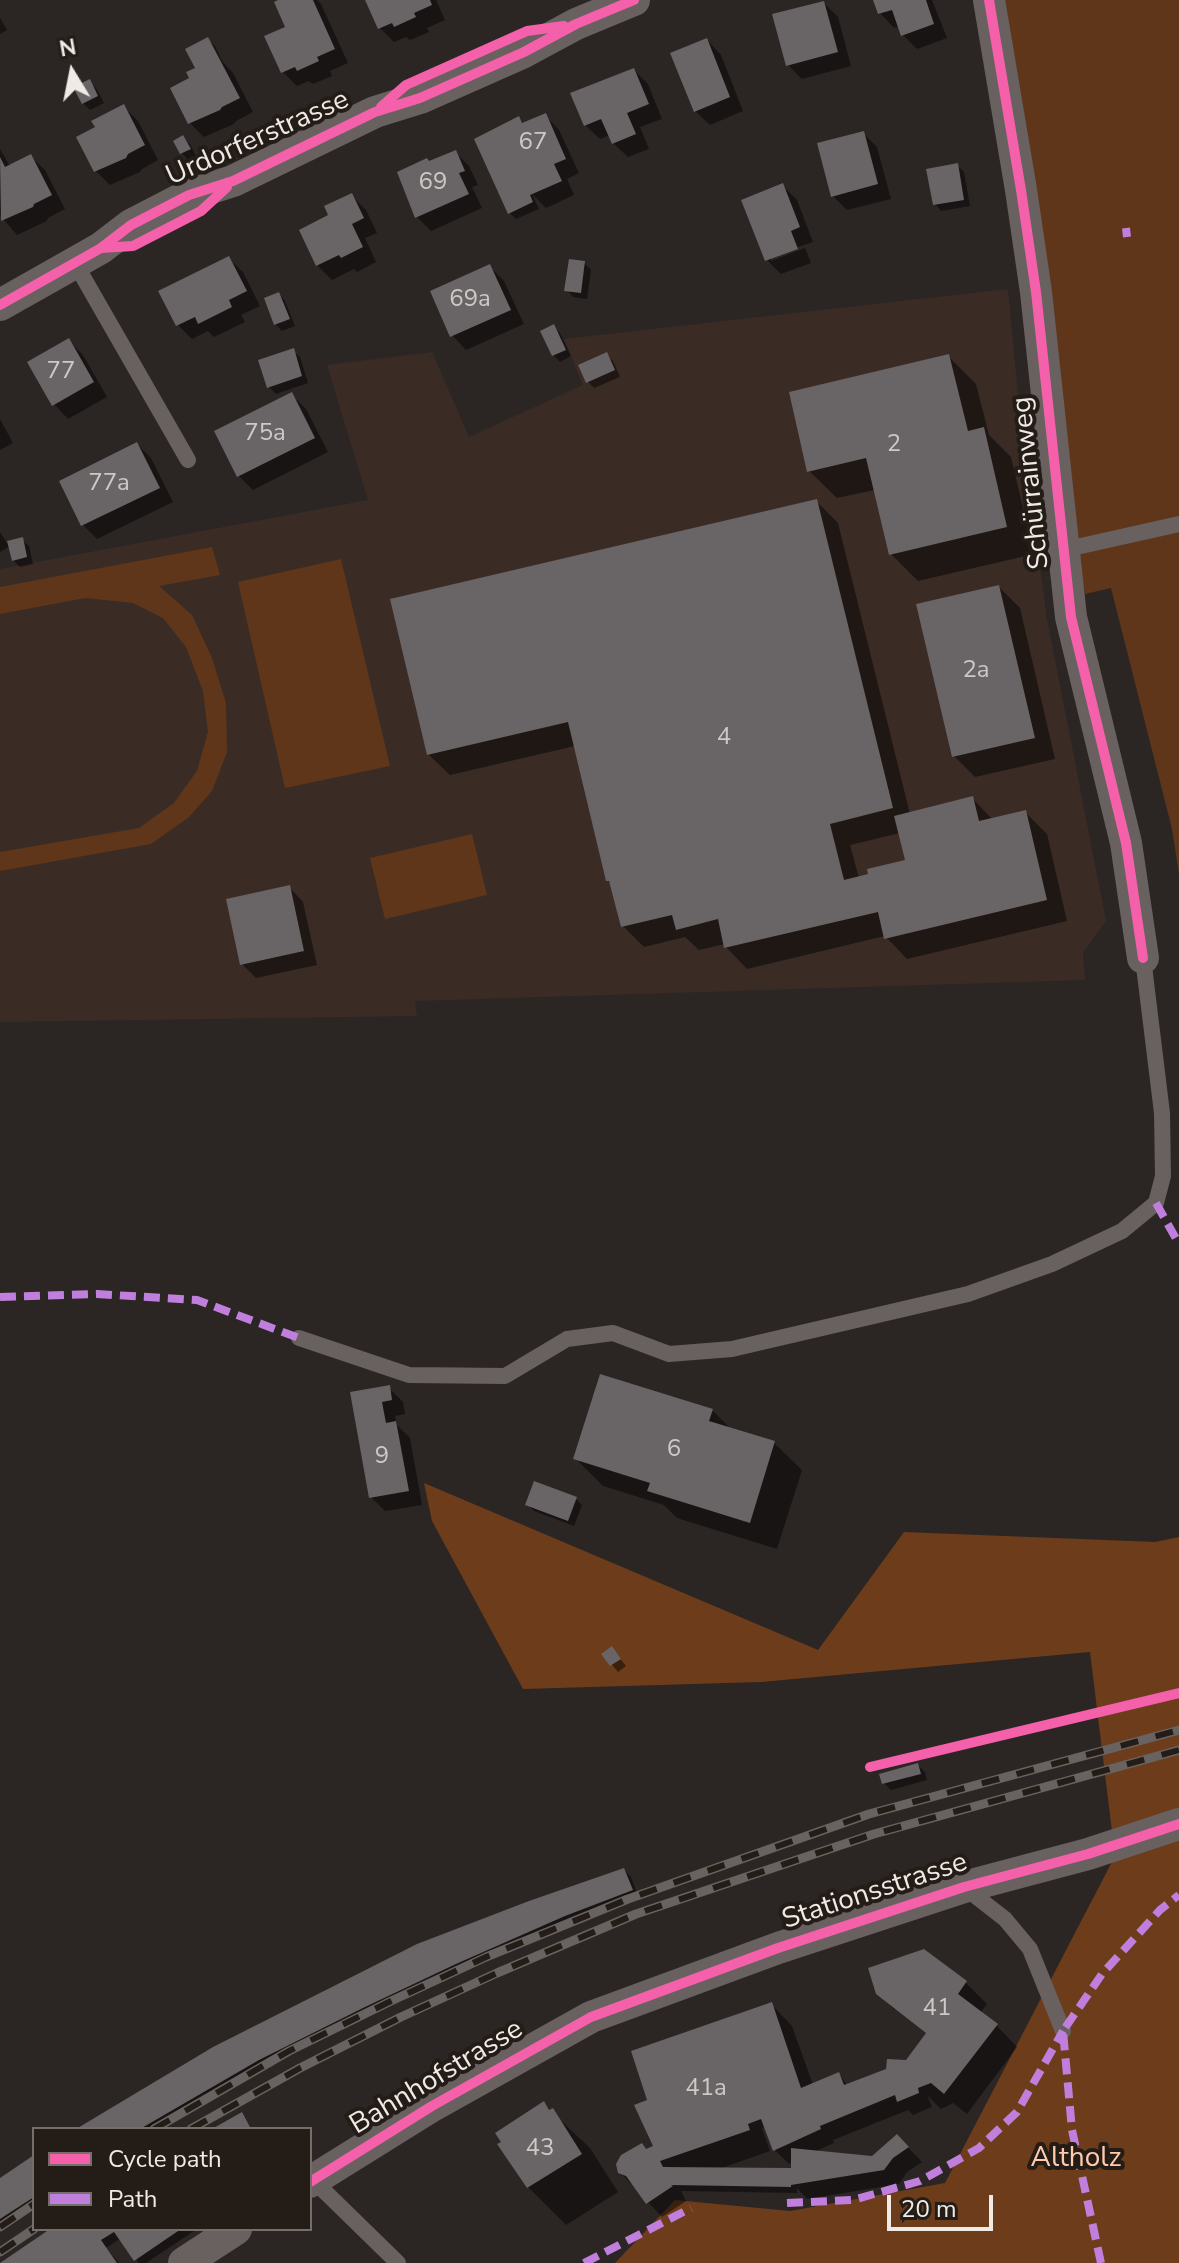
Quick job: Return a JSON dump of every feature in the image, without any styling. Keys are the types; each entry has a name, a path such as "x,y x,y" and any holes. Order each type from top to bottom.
{"street":[{"name":"Urdorferstrasse","path":"0,305 101,248 131,225 189,195 233,181 362,118 433,93 524,52 576,24 634,0"},
{"name":"Schürrainweg","path":"989,0 1036,292 1071,617 1126,843 1143,958"},
{"name":"Stationsstrasse","path":"591,2017 778,1948 964,1887 1088,1854 1179,1824"},
{"name":"Bahnhofstrasse","path":"312,2181 432,2106 591,2017"},
{"path":"184,2263 226,2235"}],"lane":[{"path":"75,263 188,460"},
{"path":"1063,550 1179,524"},
{"name":"Schürrainweg","path":"299,1338 409,1375 505,1376 567,1339 613,1333 669,1354 732,1349 968,1294 1052,1264 1122,1231 1156,1203 1163,1176 1162,1113 1143,958"},
{"path":"964,1887 1005,1919 1030,1949 1063,2031"},
{"path":"312,2181 398,2263"}],"shaded area":[{"path":"1003,0 1179,0 1179,874 1172,829 1111,588 1085,594 1073,525"},
{"path":"1008,289 1021,427 1047,619 1106,921 1083,953 1085,980 415,1001 417,1016 0,1022 0,569 368,500 327,365 432,352 469,437 583,385 564,339"},
{"path":"212,547 220,575 159,586 192,615 212,658 226,703 227,752 212,791 189,817 151,844 0,871 0,852 139,828 174,803 197,771 208,732 203,691 186,647 163,618 133,603 85,598 0,614 0,587"},
{"path":"341,559 390,766 285,788 238,582"},
{"path":"472,834 487,895 385,919 370,858"}],"green space":[{"name":"Altholz","path":"424,1483 818,1650 904,1532 1155,1542 1179,1537 1179,2263 615,2263 675,2200 790,2211 945,2183 1115,1856 1090,1652 761,1682 523,1689 432,1521"}],"building":[{"path":"313,0 335,49 297,71 295,67 281,73 264,36 285,27 274,2"},
{"path":"365,0 430,0 432,5 394,27 392,23 378,29"},
{"path":"873,0 926,0 934,24 901,36 892,10 878,14"},
{"path":"824,1 838,52 786,66 772,14"},
{"path":"208,37 240,98 188,124 170,88 189,78 186,72 195,68 185,49"},
{"path":"707,38 730,97 694,112 670,53"},
{"path":"634,68 649,104 627,113 636,134 612,144 601,119 584,126 570,93"},
{"path":"90,79 98,96 82,104 73,87"},
{"path":"124,104 145,145 126,158 94,172 76,137 95,127 91,121"},
{"path":"546,113 566,159 554,164 562,181 530,195 533,202 508,214 474,139 519,116 522,123"},
{"path":"864,131 878,184 831,197 817,143"},
{"path":"183,135 191,149 180,154 173,141"},
{"path":"456,150 465,171 459,173 469,194 415,218 397,172 427,158 429,161"},
{"path":"31,154 52,195 1,221 0,157 5,167"},
{"path":"958,163 964,200 933,205 926,169"},
{"path":"783,183 800,227 791,231 798,249 765,261 741,200"},
{"path":"352,193 364,218 352,224 363,247 316,266 299,230 328,215 324,206"},
{"path":"229,256 247,291 229,300 232,307 198,324 195,317 176,326 158,291"},
{"path":"569,259 585,261 581,293 564,291"},
{"path":"490,264 511,310 450,337 430,291"},
{"path":"279,292 290,319 274,325 264,298"},
{"path":"554,324 566,350 552,356 540,331"},
{"path":"69,338 94,382 52,406 27,362"},
{"path":"294,348 302,376 267,388 258,360"},
{"path":"607,352 615,370 586,383 578,365"},
{"path":"949,354 968,431 984,427 1007,527 889,555 866,458 807,472 789,392"},
{"path":"292,392 315,438 237,477 214,431"},
{"path":"137,442 160,488 81,526 59,481"},
{"path":"817,499 893,808 830,824 844,880 868,874 867,869 905,860 894,816 973,796 979,821 1026,810 1047,900 884,939 878,912 724,948 718,919 676,930 672,915 621,927 609,881 606,881 568,722 427,755 390,599"},
{"path":"23,537 27,557 12,561 7,541"},
{"path":"999,585 1035,738 952,757 916,604"},
{"path":"290,885 304,951 240,965 226,899"},
{"path":"600,1374 713,1409 709,1421 775,1441 750,1523 647,1491 650,1483 573,1459"},
{"path":"390,1385 392,1400 382,1402 386,1423 396,1421 409,1491 369,1498 350,1392"},
{"path":"534,1481 577,1497 568,1521 525,1505"},
{"path":"612,1646 621,1659 610,1666 601,1654"},
{"path":"918,1763 921,1774 882,1784 879,1774"},
{"path":"624,1868 633,1890 565,1916 365,2007 259,2060 143,2127 79,2127 213,2047 417,1944"},
{"path":"924,1949 967,1981 958,1994 998,2024 944,2094 931,2083 918,2088 919,2093 897,2102 895,2095 820,2126 821,2129 773,2151 761,2119 748,2124 750,2130 660,2161 663,2167 791,2168 791,2148 872,2156 897,2134 909,2147 893,2158 884,2170 791,2187 671,2185 646,2204 626,2176 618,2173 616,2164 621,2155 642,2143 646,2149 653,2146 634,2105 647,2100 631,2051 772,2002 801,2088 839,2072 844,2085 886,2069 887,2059 906,2060 926,2033 876,1994 868,1968"},
{"path":"544,2101 549,2110 553,2108 582,2154 527,2188 497,2144 501,2142 495,2133"},
{"path":"242,2112 250,2127 216,2127"},
{"path":"32,2156 32,2198 0,2219 0,2178"},
{"path":"47,2231 178,2231 134,2261 114,2232 101,2240 117,2263 0,2263"}],"railway":[{"path":"157,2127 289,2051 391,2001 486,1957 628,1899 869,1814 1179,1730"},
{"path":"195,2127 300,2068 401,2017 636,1914 874,1834 1179,1750"},
{"path":"0,2227 32,2205"},
{"path":"0,2252 32,2230"}],"marked path":[{"path":"1126,228 1127,237"},
{"path":"1156,1203 1179,1244"},
{"path":"0,1297 97,1294 197,1300 299,1338"},
{"path":"1101,2263 1072,2130 1063,2031 1102,1974 1160,1910 1179,1895"},
{"path":"787,2203 853,2200 920,2181 979,2148 1017,2112 1063,2031"},
{"path":"584,2263 691,2208"}],"cycle path":[{"path":"0,305 101,248 131,225 189,195 233,181 375,112 420,98 634,0"},
{"path":"989,0 1036,292 1071,617 1126,843 1143,958"},
{"path":"381,107 406,85 527,31 564,26"},
{"path":"101,248 133,246 201,211 227,187"},
{"path":"870,1767 1179,1693"},
{"path":"312,2181 432,2106 591,2017 778,1948 964,1887 1088,1854 1179,1824"}]}
